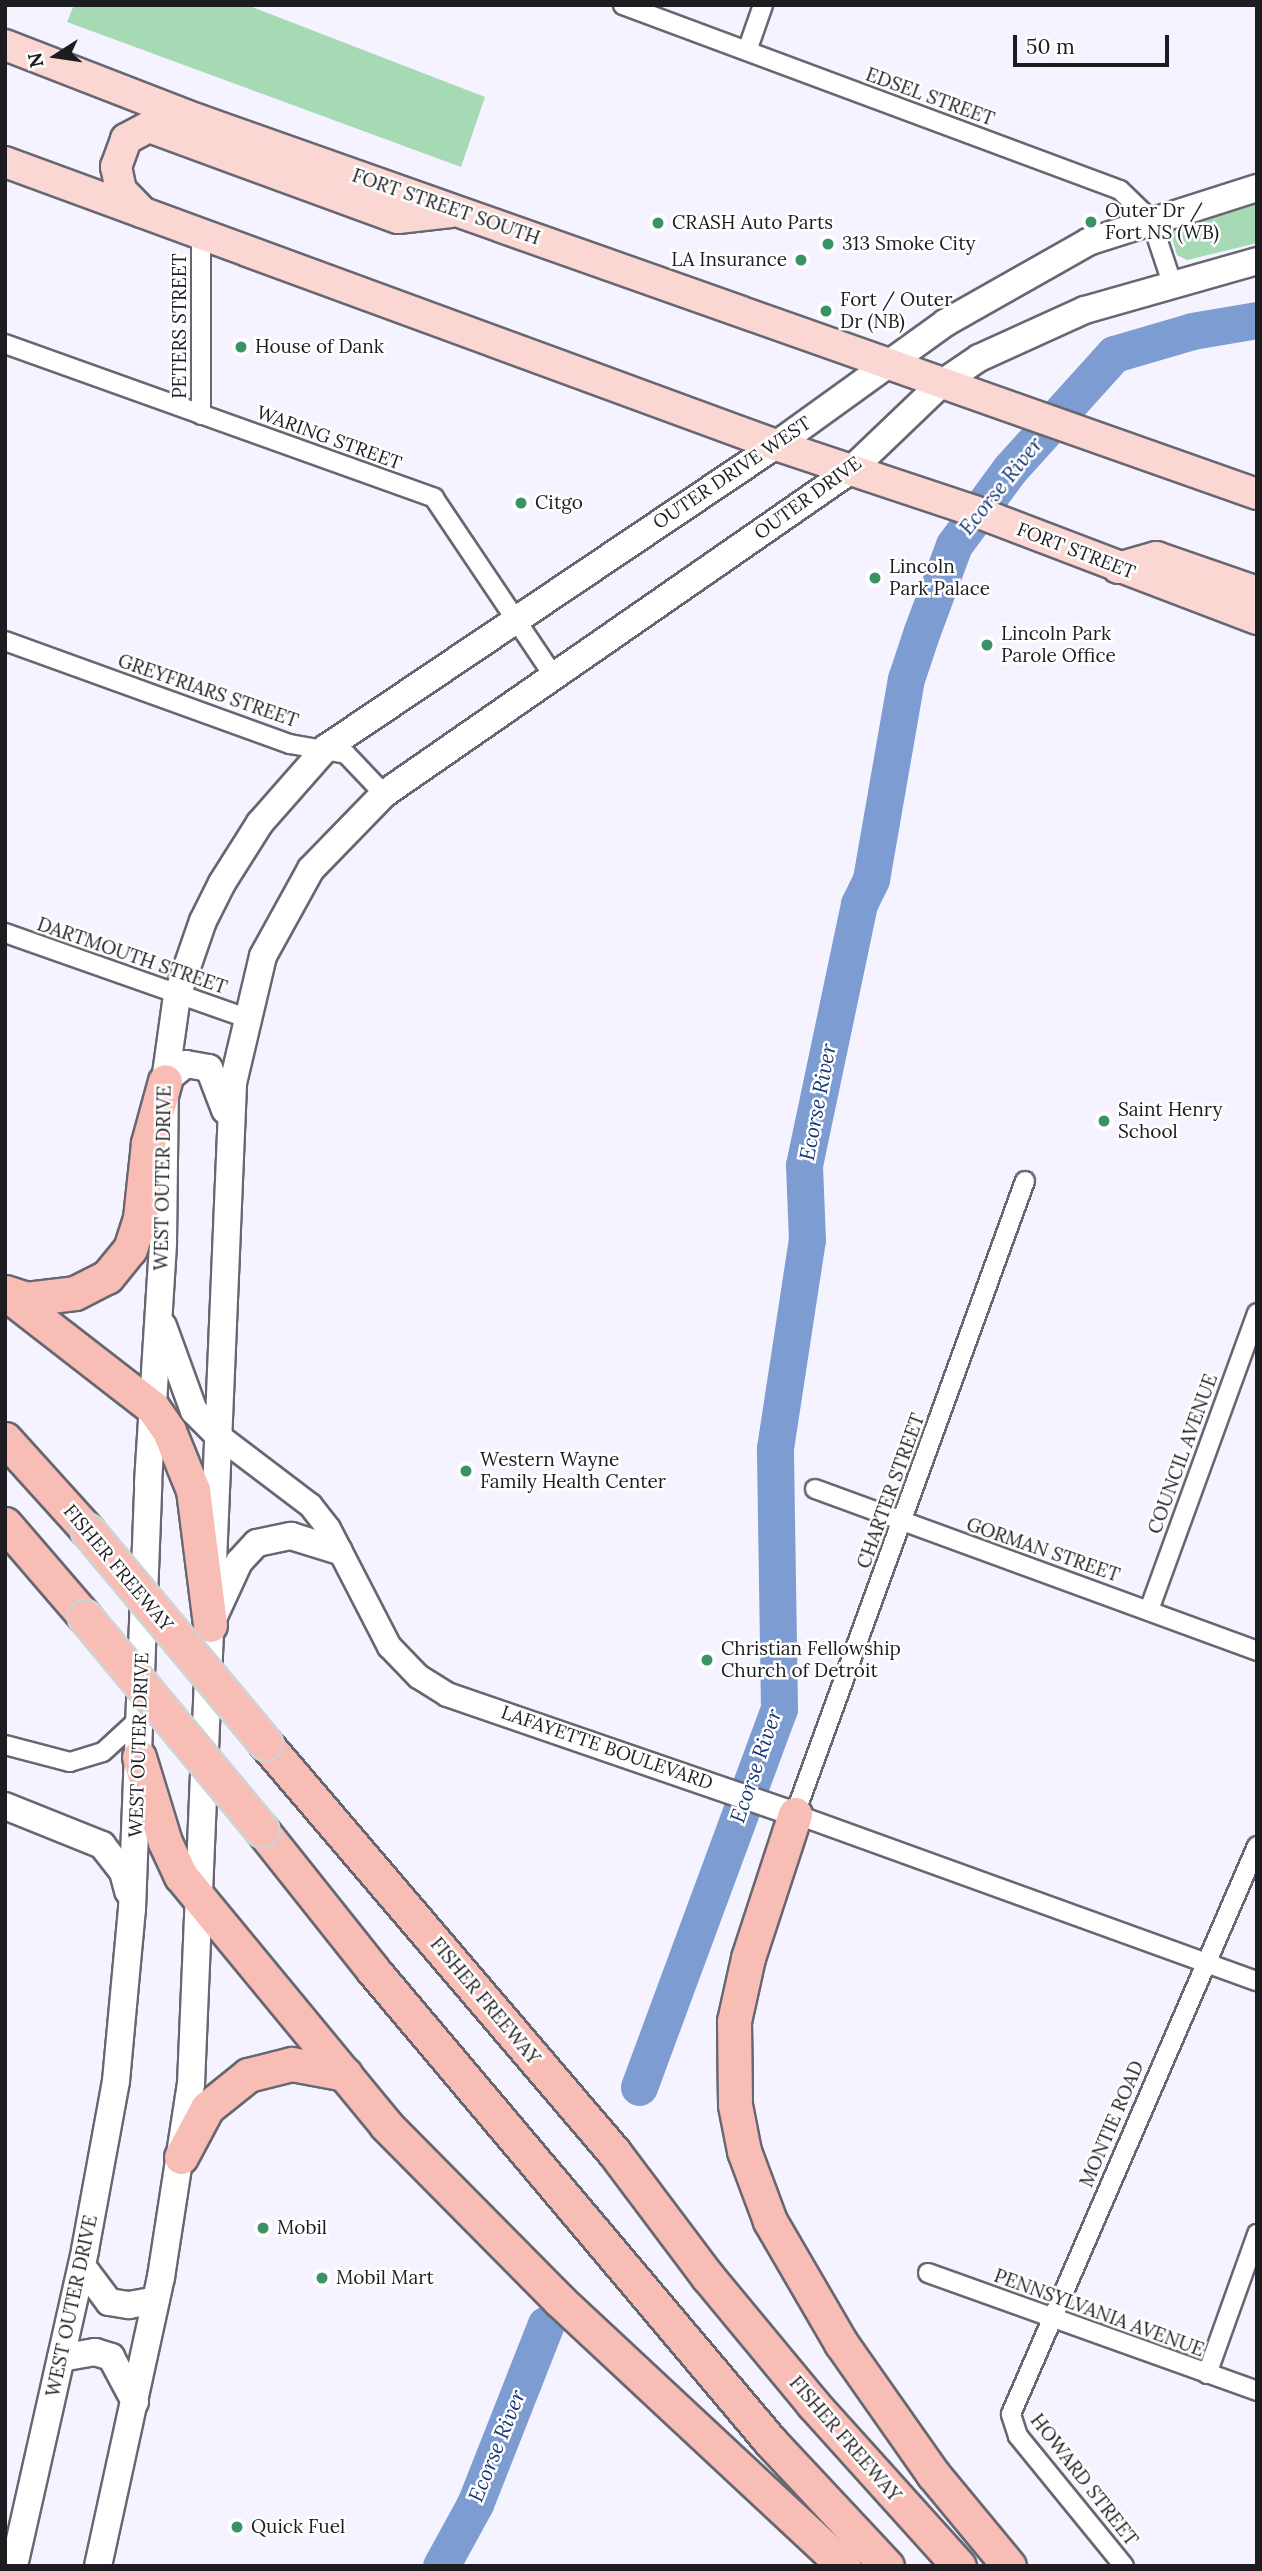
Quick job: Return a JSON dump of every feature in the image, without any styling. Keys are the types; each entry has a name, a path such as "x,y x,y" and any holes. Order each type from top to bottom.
{"highway":[{"path":"5,1292 26,1299 75,1293 97,1284 118,1265 130,1249 140,1218 148,1143 165,1081"},
{"path":"5,1292 153,1408 183,1460 193,1490 210,1625"},
{"name":"FISHER FREEWAY","path":"5,1439 88,1531 614,2152 708,2277 813,2404 959,2566"},
{"path":"5,1524 261,1829 373,1970 770,2441 887,2566"},
{"path":"139,1756 165,1842 181,1876 386,2125 463,2205 844,2566"},
{"path":"795,1814 748,1958 734,2021 734,2105 744,2151 770,2221 841,2343 933,2474 1009,2566"},
{"path":"181,2157 207,2108 248,2074 292,2064 345,2074"}],"main road":[{"name":"FORT STREET SOUTH","path":"5,45 196,119 888,364"},
{"path":"148,217 126,198 116,167 127,139 149,127 398,218 461,211"},
{"path":"5,162 148,217 776,445"},
{"path":"1151,220 1257,188"},
{"name":"OUTER DRIVE WEST","path":"326,748 776,445 888,364 1015,279 1088,242 1151,220"},
{"name":"OUTER DRIVE","path":"384,794 555,678 851,470 942,383 1001,345 1085,310 1172,283 1257,261"},
{"path":"888,364 1257,494"},
{"name":"FORT STREET","path":"776,445 1001,522 1257,619"},
{"path":"1118,568 1156,556 1257,592"},
{"name":"WEST OUTER DRIVE","path":"14,2566 82,2266 116,2081 132,1909 153,1408 160,1315 165,1081 177,996 203,921 222,883 260,823 326,748"},
{"path":"98,2566 156,2300 191,2084 201,1899 229,1125 246,1018 263,956 291,901 311,869 384,794"},
{"path":"165,1081 186,1064 209,1068 229,1125"},
{"path":"160,1315 194,1411 219,1436"},
{"path":"210,1625 239,1562 257,1543 290,1536 339,1551"},
{"path":"5,1806 75,1831 107,1849 123,1872 132,1909"},
{"path":"82,2266 109,2302 129,2305 156,2300"},
{"path":"61,2358 95,2352 111,2357 135,2402"}],"street":[{"name":"EDSEL STREET","path":"623,5 1120,190 1151,220 1172,283"},
{"path":"747,51 764,5"},
{"name":"PETERS STREET","path":"201,236 201,415"},
{"name":"WARING STREET","path":"5,344 434,498 555,678"},
{"name":"GREYFRIARS STREET","path":"5,641 290,744 326,748 346,754 384,794"},
{"name":"DARTMOUTH STREET","path":"5,933 177,996 246,1018"},
{"name":"CHARTER STREET","path":"795,1814 1025,1181"},
{"name":"COUNCIL AVENUE","path":"1149,1610 1257,1312"},
{"name":"LAFAYETTE BOULEVARD","path":"219,1436 310,1505 339,1551 389,1646 418,1676 437,1688 1257,1981"},
{"name":"GORMAN STREET","path":"815,1489 1257,1651"},
{"path":"5,1745 70,1762 103,1752 141,1717"},
{"name":"MONTIE ROAD","path":"1012,2421 1013,2405 1204,1961 1257,1846"},
{"path":"1207,2374 1257,2234"},
{"name":"PENNSYLVANIA AVENUE","path":"928,2273 1257,2391"},
{"name":"HOWARD STREET","path":"1012,2421 1018,2436 1124,2566"}],"green space":[{"path":"74,5 247,5 485,97 461,167 67,22"},
{"path":"1257,201 1257,243 1187,260 1177,255 1170,231 1178,223"}],"waterway":[{"name":"Ecorse River","path":"639,2087 779,1709 775,1448 807,1240 804,1165 859,904 871,879 906,679 922,631 954,545 1010,469 1114,354 1192,331 1257,320"},
{"name":"Ecorse River","path":"441,2566 475,2504 546,2324"}],"place":[{"name":"Outer Dr / Fort NS (WB)","path":"1091,222"},
{"name":"CRASH Auto Parts","path":"658,223"},
{"name":"313 Smoke City","path":"828,244"},
{"name":"LA Insurance","path":"801,260"},
{"name":"Fort / Outer Dr (NB)","path":"826,311"},
{"name":"House of Dank","path":"241,347"},
{"name":"Citgo","path":"521,503"},
{"name":"Lincoln Park Palace","path":"875,578"},
{"name":"Lincoln Park Parole Office","path":"987,645"},
{"name":"Saint Henry School","path":"1104,1121"},
{"name":"Western Wayne Family Health Center","path":"466,1471"},
{"name":"Christian Fellowship Church of Detroit","path":"707,1660"},
{"name":"Mobil","path":"263,2228"},
{"name":"Mobil Mart","path":"322,2278"},
{"name":"Quick Fuel","path":"237,2527"}]}
